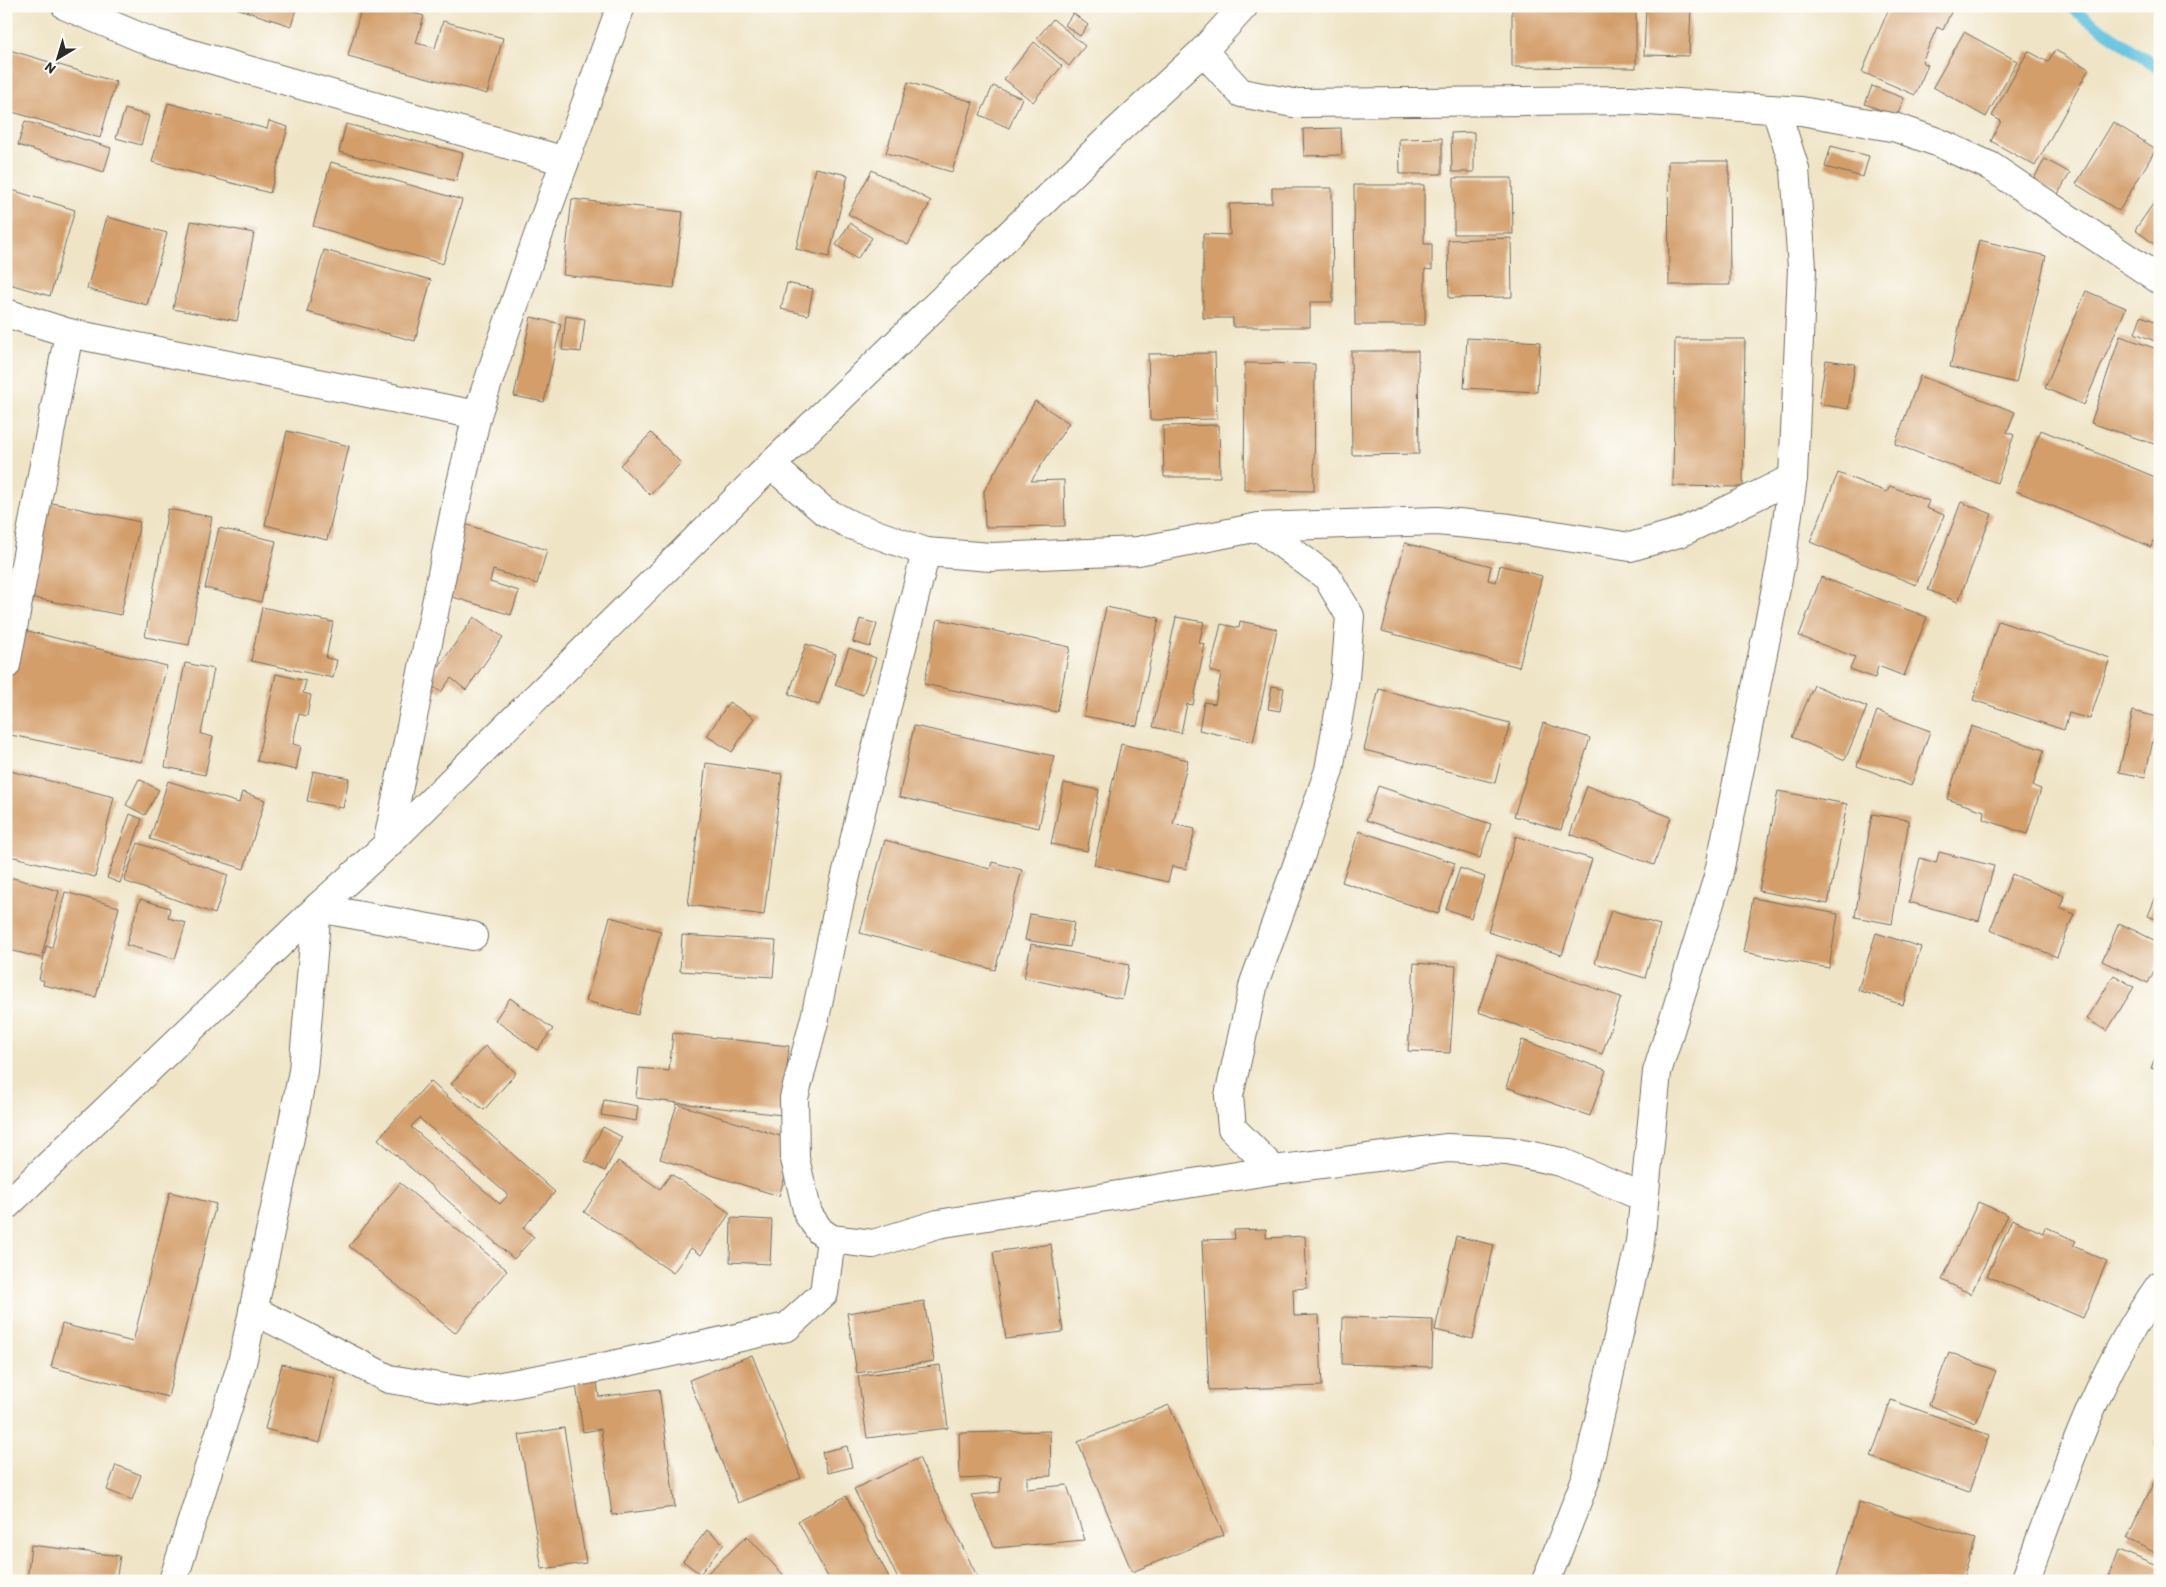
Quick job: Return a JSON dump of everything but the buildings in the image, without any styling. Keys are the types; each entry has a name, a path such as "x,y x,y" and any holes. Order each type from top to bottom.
{"street":[{"path":"66,6 154,43 565,161"},
{"path":"387,845 476,415 620,6"},
{"path":"6,1206 317,908 387,845 771,465 1104,143 1203,51 1244,6"},
{"path":"1203,51 1241,94 1293,103 1632,100 1801,112 1897,128 1946,146 1990,166 2160,280"},
{"path":"1546,1581 1585,1481 1640,1242 1657,1072 1718,877 1781,564 1793,478 1802,268 1795,169 1776,110"},
{"path":"6,313 69,333 476,415"},
{"path":"6,665 69,333"},
{"path":"771,465 824,511 851,526 926,552 992,557 1138,551 1259,527 1437,521 1510,528 1630,547 1682,532 1793,478"},
{"path":"1259,527 1327,577 1350,616 1346,678 1329,770 1300,857 1254,983 1229,1096 1232,1128 1274,1170"},
{"path":"926,552 872,765 815,1018 794,1098 795,1159 808,1214 820,1231 831,1238 873,1244 938,1224 1274,1170 1447,1148 1508,1151 1562,1162 1643,1197"},
{"path":"317,908 473,936"},
{"path":"173,1581 242,1363 303,1071 317,908"},
{"path":"253,1310 388,1379 470,1392 608,1366 787,1327 824,1293 831,1238"},
{"path":"2025,1581 2094,1399 2127,1335 2160,1285"}],"waterway":[{"path":"2068,6 2160,69"}]}
